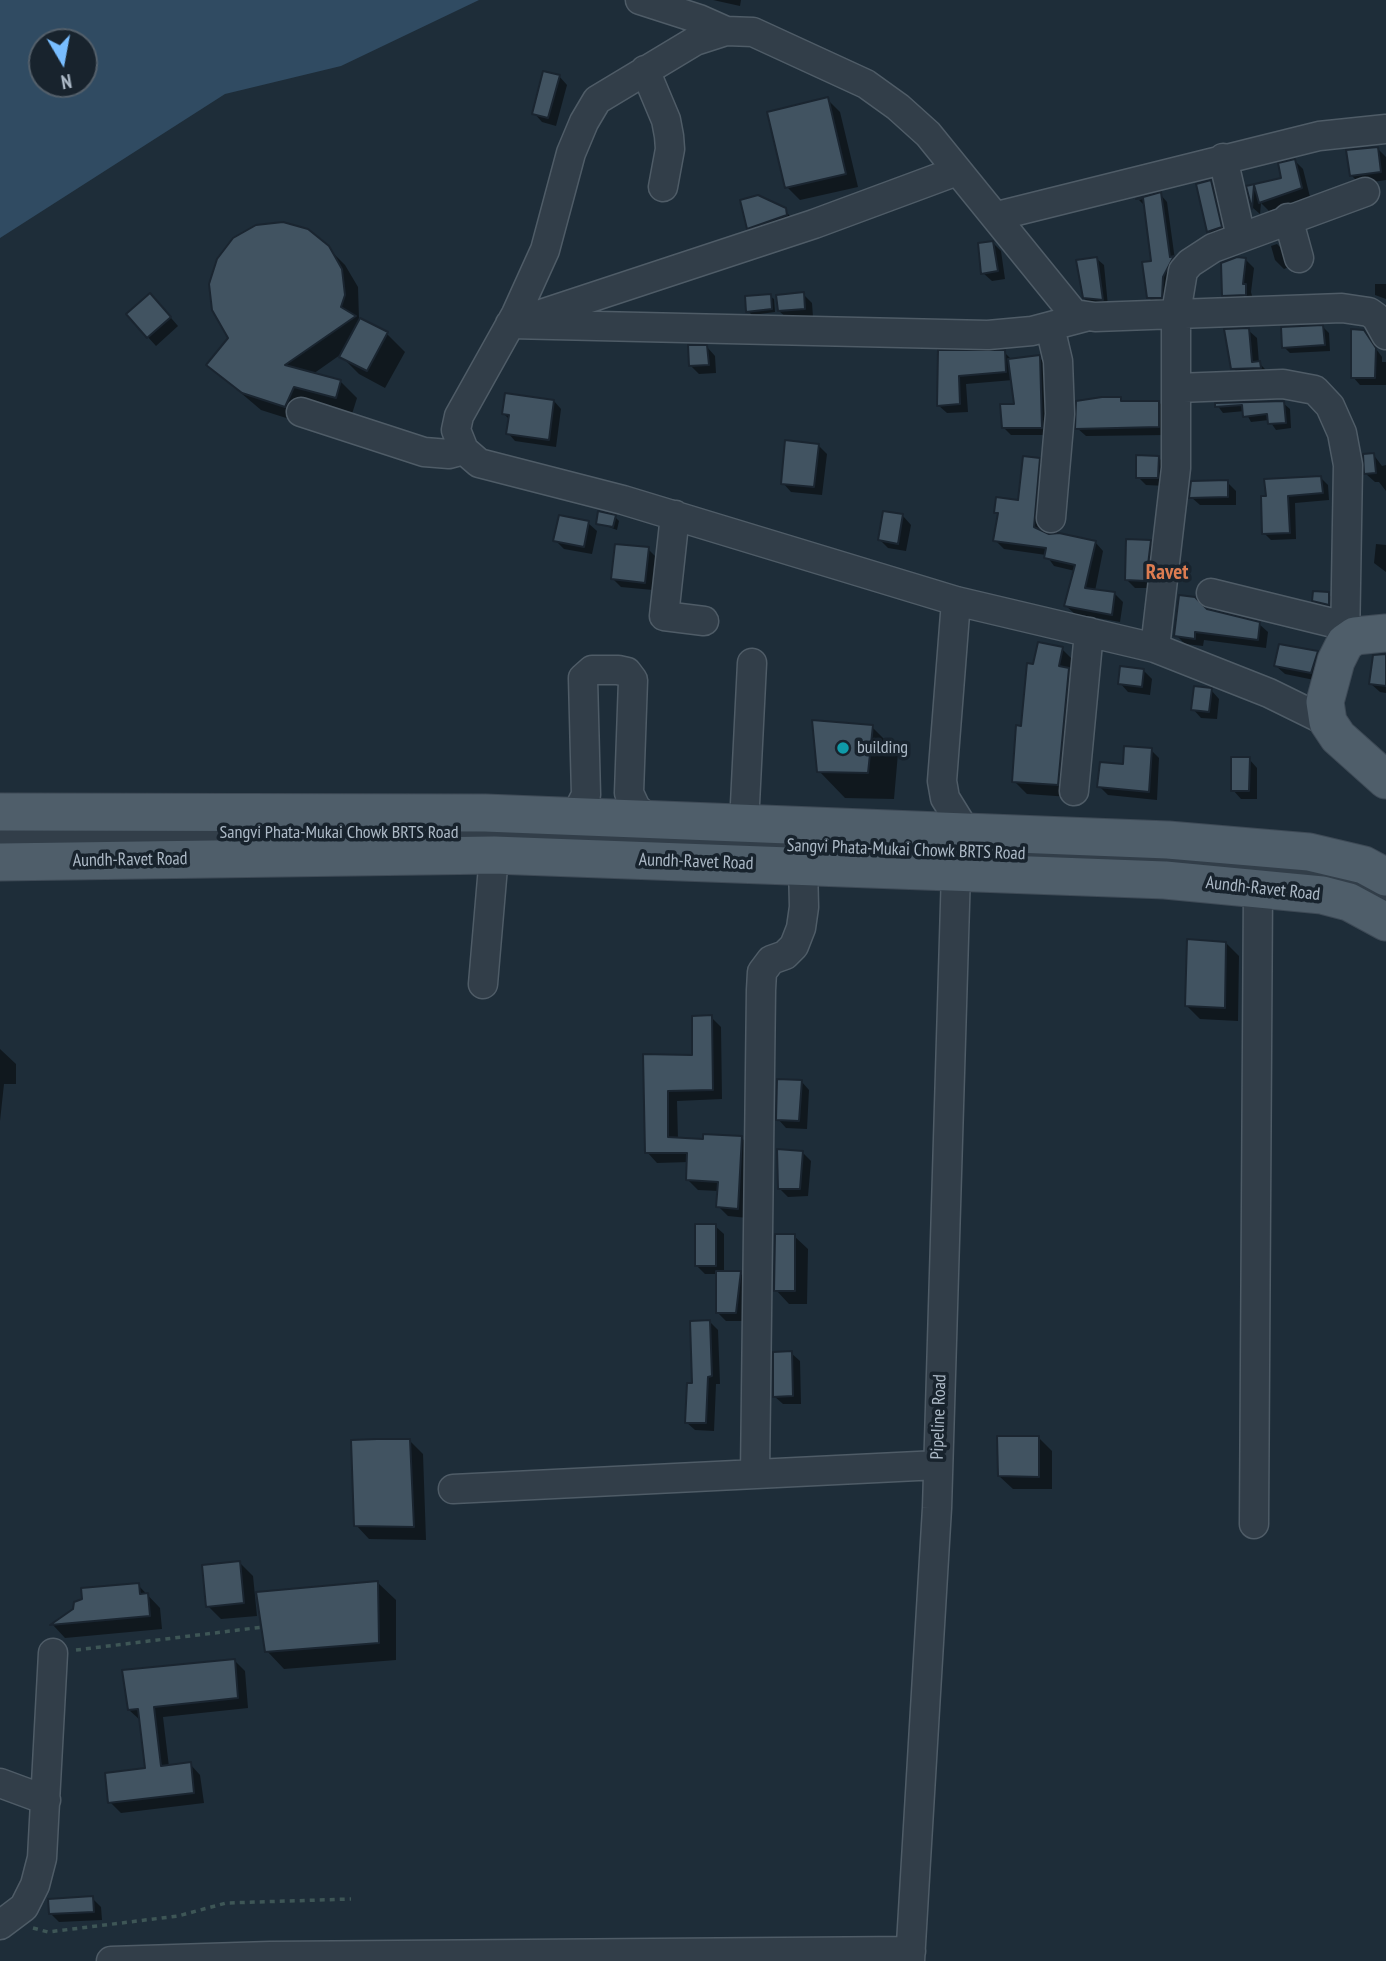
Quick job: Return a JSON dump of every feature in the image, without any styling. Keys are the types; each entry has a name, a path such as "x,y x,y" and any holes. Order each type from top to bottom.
{"main road":[{"path":"1386,633 1345,635 1325,702 1328,722 1338,737 1386,780"},
{"path":"0,812 485,813 1168,840 1309,852 1364,865 1386,877"},
{"name":"Aundh-Ravet Road","path":"0,862 494,855 1165,880 1334,897 1386,922"}],"street":[{"path":"640,0 699,19 726,31"},
{"path":"1085,317 1066,308 997,216 928,134 866,84 753,32 726,31 695,41 597,100 571,153 545,250 510,324 459,416 456,430 464,450 479,463 675,515 956,601 1156,648 1269,693 1328,722"},
{"path":"645,71 666,120 669,136 670,149 663,187"},
{"path":"997,216 1319,135 1386,129"},
{"path":"1223,158 1241,237"},
{"path":"510,324 814,223 957,171"},
{"path":"1156,648 1176,468 1176,313 1180,283 1190,263 1213,247 1365,192"},
{"path":"1288,218 1298,258"},
{"path":"510,324 988,335 1050,327 1085,317 1315,307 1359,310 1376,317 1386,335"},
{"path":"1050,327 1058,361 1060,414 1051,518"},
{"path":"1177,388 1283,384 1315,390 1330,406 1342,433 1348,465 1345,635 1210,593"},
{"path":"301,412 424,452 449,454 464,450"},
{"path":"675,515 664,616 704,621"},
{"path":"956,601 942,781 944,798 967,832"},
{"path":"1074,791 1089,632"},
{"path":"744,824 752,663"},
{"path":"575,817 586,795 583,678 592,670 618,670 627,672 633,680 629,793 636,808 650,820"},
{"name":"Sangvi Phata-Mukai Chowk BRTS Road","path":"0,832 485,833 1166,860 1326,875 1356,883 1386,899"},
{"path":"482,984 494,855"},
{"path":"755,1474 762,972 771,960 785,955 794,946 801,928 804,907 803,866"},
{"name":"Pipeline Road","path":"911,1956 938,1465 956,872"},
{"path":"1254,1524 1258,888"},
{"path":"453,1489 938,1465"},
{"path":"3,1924 24,1907 35,1885 42,1858 53,1653"},
{"path":"0,1783 46,1800"},
{"path":"111,1961 270,1956 911,1956"}],"path":[{"path":"53,1653 263,1627"},
{"path":"3,1924 48,1932 140,1918 178,1916 226,1903 351,1899"}],"water":[{"path":"0,0 479,0 341,66 225,94 0,238"}],"building":[{"path":"543,71 560,75 548,118 532,114"},
{"path":"828,97 846,174 785,188 767,112"},
{"path":"1378,147 1381,172 1350,176 1346,150"},
{"path":"1295,159 1302,188 1259,203 1254,185 1252,209 1246,186 1281,178 1278,163"},
{"path":"1211,180 1222,227 1207,232 1196,184"},
{"path":"1161,192 1170,257 1174,256 1163,277 1162,298 1147,298 1142,262 1151,261 1143,198 1136,199"},
{"path":"758,195 786,208 787,215 747,229 740,200"},
{"path":"283,222 308,229 329,246 342,269 345,295 341,307 356,316 285,365 341,380 336,398 294,387 285,407 242,393 206,365 228,338 212,310 209,284 217,259 233,238 256,225"},
{"path":"993,241 998,271 981,274 978,243"},
{"path":"1097,257 1103,300 1083,298 1076,260"},
{"path":"1237,257 1246,258 1243,284 1246,284 1246,295 1222,296 1221,263"},
{"path":"804,292 805,309 778,311 776,295"},
{"path":"150,293 171,317 147,338 126,314"},
{"path":"771,294 772,309 746,312 745,296"},
{"path":"360,318 388,332 367,371 339,357"},
{"path":"1323,325 1325,345 1282,348 1281,327"},
{"path":"1249,328 1252,362 1260,361 1261,368 1231,369 1224,329"},
{"path":"1351,329 1364,330 1376,348 1375,378 1351,378"},
{"path":"688,345 707,345 709,365 689,366"},
{"path":"938,350 1005,350 1006,372 959,376 960,404 937,406"},
{"path":"1040,355 1042,428 1002,428 1000,404 1014,404 1008,359"},
{"path":"505,393 554,400 549,440 506,434 509,415 502,414"},
{"path":"1121,397 1121,401 1159,401 1159,427 1075,429 1076,401"},
{"path":"1284,401 1286,423 1268,424 1267,414 1243,417 1242,405 1215,407 1215,403"},
{"path":"785,440 819,444 814,487 781,484"},
{"path":"1374,453 1376,473 1364,474 1363,454"},
{"path":"1136,455 1159,456 1158,478 1136,478"},
{"path":"1023,456 1040,458 1034,527 1049,534 1059,533 1096,541 1085,588 1115,592 1112,615 1064,606 1075,565 1044,558 1046,548 993,541 998,513 994,513 996,497 1018,500"},
{"path":"1321,476 1323,493 1288,496 1290,533 1262,534 1261,496 1266,496 1264,479"},
{"path":"1228,480 1228,497 1189,498 1191,481"},
{"path":"598,511 616,515 613,527 596,524"},
{"path":"883,511 903,514 898,544 878,540"},
{"path":"559,515 589,521 584,547 553,541"},
{"path":"1126,539 1151,540 1146,581 1125,580"},
{"path":"615,544 649,547 645,583 611,579"},
{"path":"1313,591 1329,592 1329,605 1312,601"},
{"path":"1179,595 1195,597 1207,609 1260,622 1258,640 1195,632 1195,639 1174,636"},
{"path":"1038,642 1063,647 1059,666 1069,668 1058,785 1012,782 1016,725 1021,726 1027,663 1033,664"},
{"path":"1279,644 1318,651 1311,673 1274,666"},
{"path":"1386,654 1386,686 1369,684 1373,655"},
{"path":"1120,666 1144,669 1142,687 1118,684"},
{"path":"1194,686 1212,688 1209,712 1191,710"},
{"name":"building","path":"812,720 873,725 868,773 817,772"},
{"path":"1124,746 1152,748 1149,792 1097,787 1100,762 1123,764"},
{"path":"1231,757 1250,757 1249,791 1231,791"},
{"path":"1187,939 1226,942 1225,1008 1185,1006"},
{"path":"712,1015 713,1090 668,1091 668,1137 703,1139 703,1134 742,1136 738,1209 716,1207 718,1182 686,1180 687,1153 645,1153 643,1054 692,1055 692,1016"},
{"path":"777,1079 802,1080 799,1121 776,1120"},
{"path":"777,1149 803,1151 800,1189 778,1189"},
{"path":"695,1224 716,1224 716,1266 695,1266"},
{"path":"775,1234 795,1234 795,1291 774,1291"},
{"path":"716,1271 741,1271 736,1313 716,1313"},
{"path":"710,1320 712,1376 708,1377 706,1423 685,1423 687,1383 692,1383 690,1321"},
{"path":"792,1351 793,1396 773,1397 773,1352"},
{"path":"997,1436 1039,1436 1039,1477 998,1476"},
{"path":"410,1439 414,1527 354,1526 351,1440"},
{"path":"240,1561 244,1603 206,1607 202,1565"},
{"path":"378,1581 379,1643 265,1652 256,1592"},
{"path":"139,1583 140,1594 148,1593 150,1616 50,1625 73,1609 74,1602 82,1599 81,1588"},
{"path":"235,1659 238,1698 154,1707 161,1766 191,1762 194,1793 108,1803 105,1773 145,1768 138,1709 128,1710 122,1670"},
{"path":"93,1896 94,1912 49,1914 48,1899"}],"place":[{"name":"building","path":"843,748"}],"district":[{"name":"Ravet","path":"1167,573"}]}
